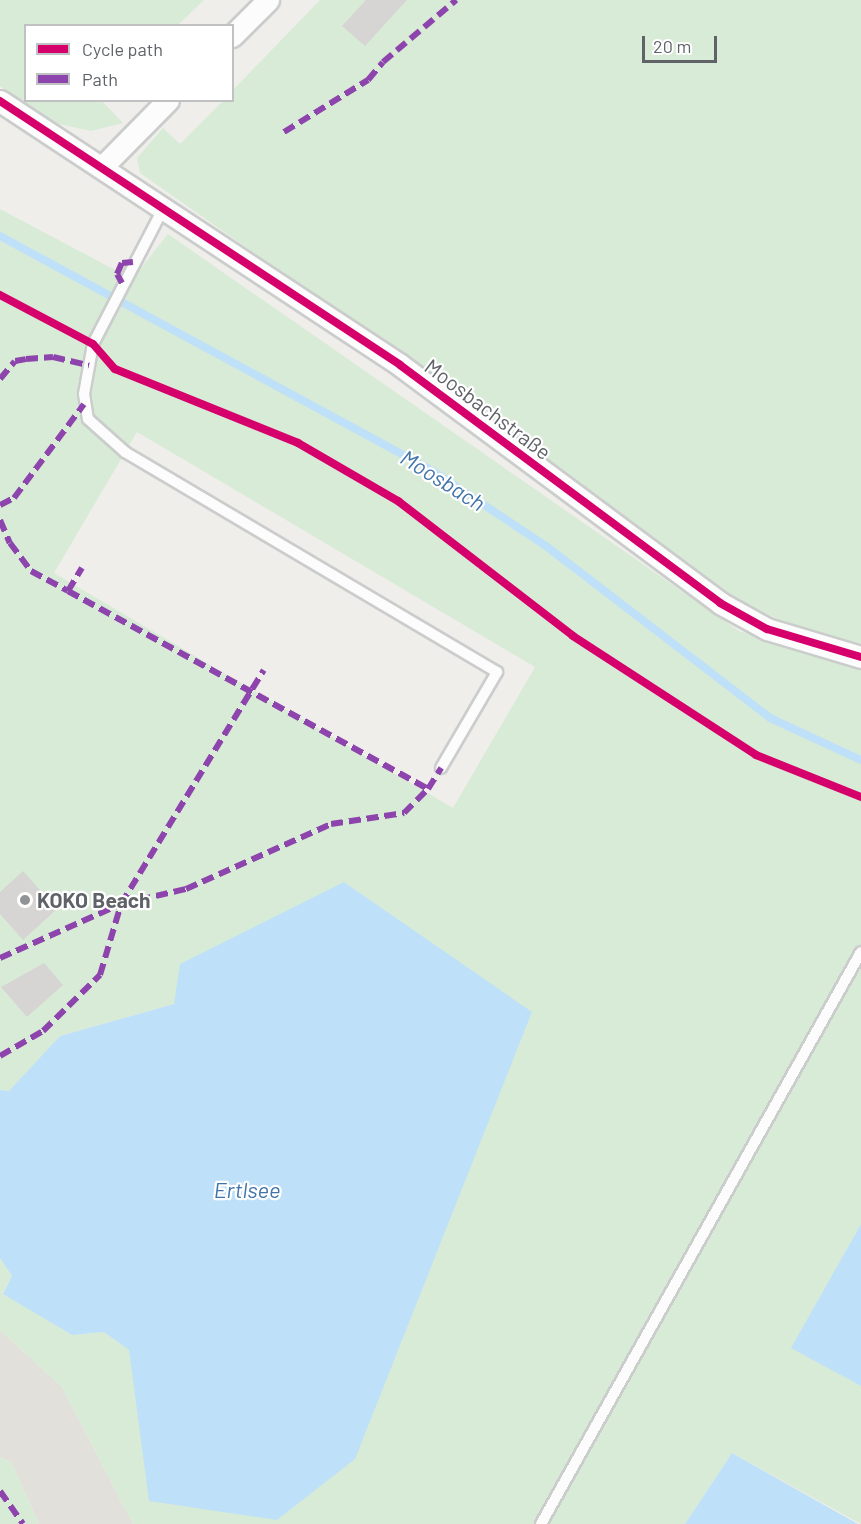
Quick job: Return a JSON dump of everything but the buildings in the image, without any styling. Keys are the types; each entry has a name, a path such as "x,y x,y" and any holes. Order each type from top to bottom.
{"street":[{"path":"234,34 268,0"},
{"name":"Moosbachstraße","path":"0,101 164,207 400,365 720,603 767,629 861,657"},
{"path":"102,167 166,102"}],"lane":[{"path":"164,207 122,283 108,317 93,344 84,394 88,419 105,438 497,672 441,768"},
{"path":"541,1524 861,952"}],"shaded area":[{"path":"0,1330 62,1387 133,1524 39,1524 11,1462 0,1457"}],"green space":[{"path":"0,0 204,0 179,24 24,24 24,102 103,102 123,123 91,131 50,122 0,86"},
{"path":"320,0 861,0 861,644 788,624 728,595 644,540 428,375 140,173 137,158 163,128 180,144 222,102 234,102 234,89"},
{"path":"0,209 132,279 168,234 739,631 861,669 861,1224 792,1347 861,1386 861,1524 732,1453 685,1524 133,1524 62,1387 0,1330 0,1258 12,1276 3,1293 72,1335 104,1332 129,1350 137,1389 532,1013 344,882 174,1004 60,1036 9,1092 0,1090","holes":["137,432 535,667 453,808 54,573"]},
{"path":"0,1457 11,1462 39,1524 0,1524"}],"water":[{"name":"Ertlsee","path":"344,882 532,1012 355,1459 277,1520 149,1501 129,1350 104,1332 72,1335 3,1294 12,1276 0,1258 0,1090 9,1091 60,1036 174,1004 180,964"},
{"path":"861,1224 861,1386 791,1348"},
{"path":"732,1453 858,1524 685,1524"}],"waterway":[{"name":"Moosbach","path":"0,236 433,471 546,546 770,718 861,760"}],"marked path":[{"path":"284,132 368,80 383,62 456,0"},
{"path":"122,283 117,274 122,263 133,262"},
{"path":"0,379 15,361 26,359 53,357 89,365"},
{"path":"0,505 14,498 84,404"},
{"path":"0,520 10,543 31,571 68,591 82,568"},
{"path":"68,591 428,789"},
{"path":"0,958 121,904 264,670"},
{"path":"0,1056 43,1031 100,975 121,904 186,889 331,824 404,813 428,789 441,768"},
{"path":"0,1491 23,1524"}],"cycle path":[{"path":"0,101 400,365 720,603 767,629 861,657"},
{"path":"0,295 93,344 115,369 298,443 398,501 573,636 756,755 861,797"}],"place":[{"name":"KOKO Beach","path":"25,900"}]}
